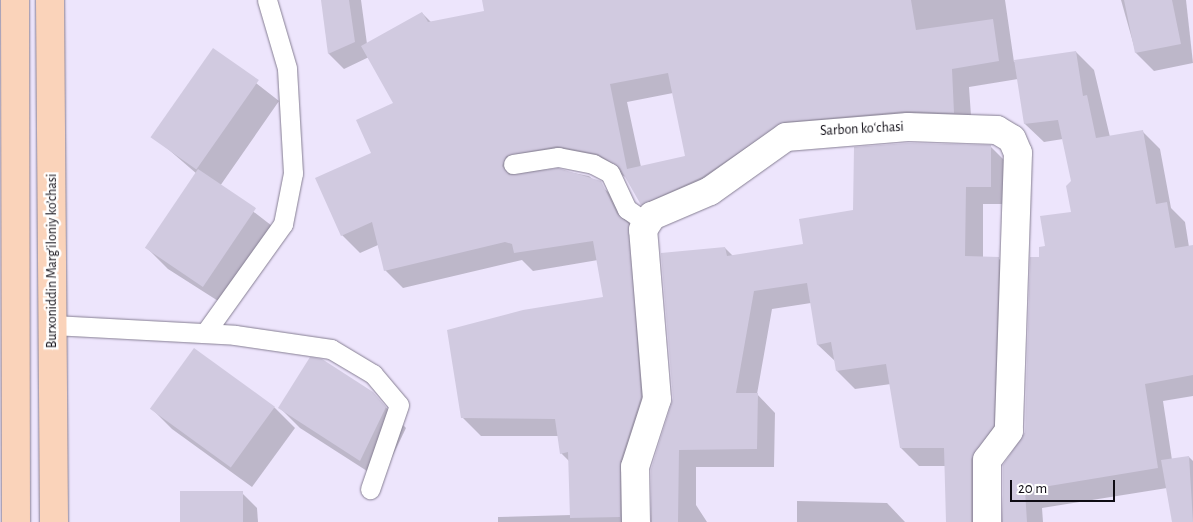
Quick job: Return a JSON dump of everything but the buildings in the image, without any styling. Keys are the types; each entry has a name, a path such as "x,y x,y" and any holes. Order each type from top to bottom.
{"main road":[{"path":"15,0 8,357 16,522"},
{"name":"Burxoniddin Marg’iloniy ko’chasi","path":"50,0 54,522"}],"street":[{"name":"Sarbon koʻchasi","path":"647,223 652,216 710,191 786,137 802,133 908,127 997,130 1012,139 1018,153 1010,430 987,460 987,522"},
{"path":"636,522 635,467 657,399 643,230 647,223"}],"lane":[{"path":"205,333 284,224 293,173 287,68 267,0"},
{"path":"513,164 558,157 593,164 610,173 627,209 647,223"},
{"path":"53,325 205,333 331,348 373,374 399,405 370,489"}]}
